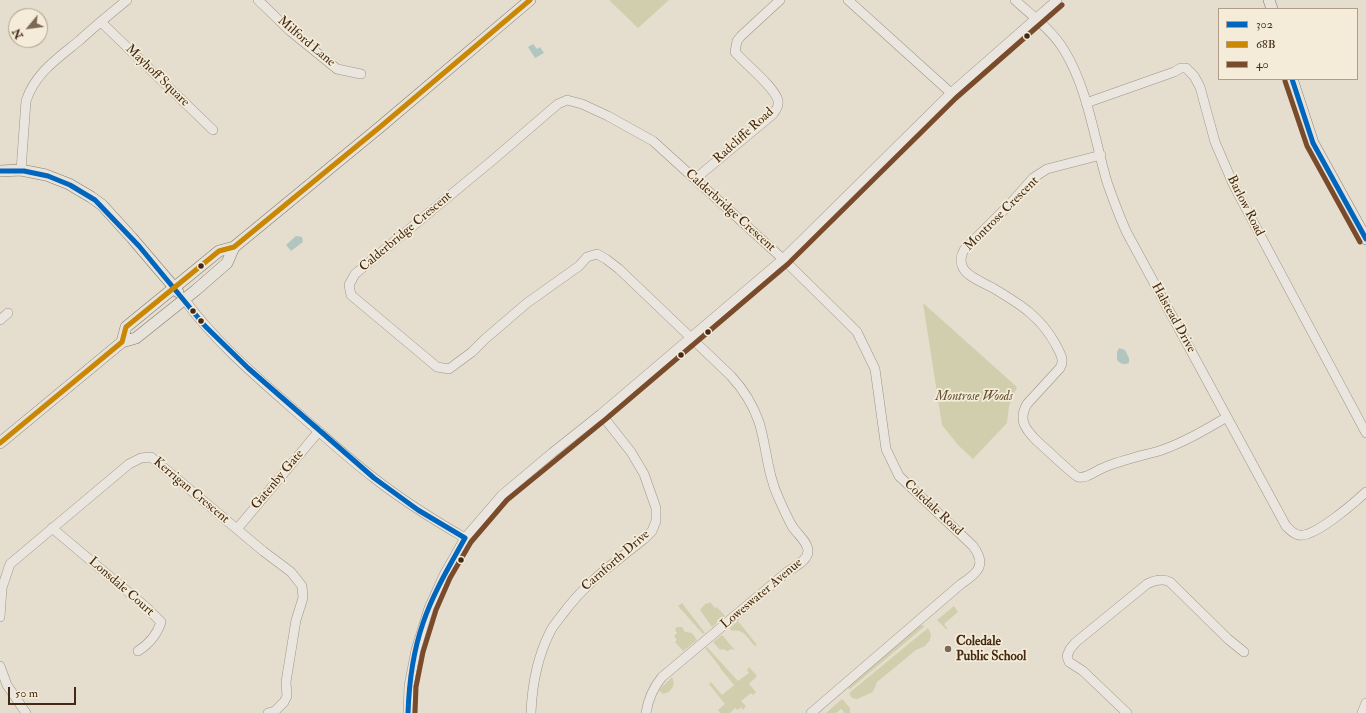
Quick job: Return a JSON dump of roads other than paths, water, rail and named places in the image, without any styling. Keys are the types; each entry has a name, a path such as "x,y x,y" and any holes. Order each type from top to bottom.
{"main road":[{"path":"122,342 126,327 219,251 234,247 380,127 530,0"},
{"path":"1292,80 1313,143 1366,239"},
{"path":"0,171 21,170 55,178 91,197 102,206 132,238 184,299"},
{"path":"0,443 122,342 136,338 227,263 234,247"}],"street":[{"path":"21,170 26,101 29,92 46,68 127,0"},
{"name":"Milford Lane","path":"258,0 289,30 338,69 361,74"},
{"name":"Radcliffe Road","path":"695,179 772,115 778,106 778,101 772,90 735,52 737,41 741,36 780,0"},
{"path":"848,0 951,93"},
{"name":"Halstead Drive","path":"1015,0 1049,31 1063,49 1076,73 1101,155 1108,186 1127,233 1286,526 1293,533 1300,535 1317,530 1344,511 1366,492"},
{"path":"408,713 409,686 423,623 444,575 465,538 502,495 601,414 783,259 951,93 1057,0"},
{"name":"Mayhoff Square","path":"101,22 213,130"},
{"name":"Barlow Road","path":"1086,103 1181,68 1186,68 1194,76 1200,87 1215,142 1234,186 1366,433"},
{"name":"Calderbridge Crescent","path":"690,338 618,269 597,254 587,257 579,266 527,303 472,352 449,369 442,369 437,367 365,307 351,294 349,285 355,274 558,104 568,100 582,104 608,116 653,141 783,259"},
{"name":"Montrose Crescent","path":"1101,155 1047,169 1033,178 964,250 961,256 963,268 972,276 1016,302 1031,313 1050,335 1061,355 1062,364 1060,368 1027,404 1022,418 1024,425 1037,440 1076,476 1086,477 1104,468 1197,435 1227,417"},
{"name":"Coledale Road","path":"783,259 857,332 875,369 886,449 899,476 973,546 978,552 981,560 980,567 974,576 961,584 811,713"},
{"path":"184,299 193,311 262,382 374,478 429,516 465,538"},
{"path":"0,320 8,313"},
{"name":"Loweswater Avenue","path":"646,713 652,693 662,677 787,572 804,560 808,551 806,545 792,526 772,484 759,422 749,400 738,383 690,338"},
{"name":"Carnforth Drive","path":"531,713 536,678 551,630 571,603 590,582 644,539 652,531 656,521 656,508 644,474 631,452 601,414"},
{"name":"Gatenby Gate","path":"237,530 319,431"},
{"name":"Kerrigan Crescent","path":"0,617 2,588 10,564 129,464 141,458 151,457 237,530 291,572 300,582 303,590 303,598 296,620 286,682 287,696 284,702 275,711 268,713"},
{"name":"Lonsdale Court","path":"52,528 146,607 161,622 154,636 138,651"},
{"path":"1127,713 1083,671 1069,662 1067,656 1070,649 1076,642 1147,584 1162,579 1170,582 1228,639 1244,652"},
{"path":"0,666 7,685 26,713"},
{"path":"1362,713 1366,703"}],"water":[{"path":"533,44 537,49 540,47 544,53 535,58 528,47"},
{"path":"296,236 302,237 303,242 291,251 286,245"},
{"path":"1119,348 1125,350 1129,358 1129,363 1122,364 1117,360 1117,352"}],"place":[{"name":"Coledale Public School","path":"948,649"}],"park label":[{"name":"Montrose Woods","path":"974,397"}]}
